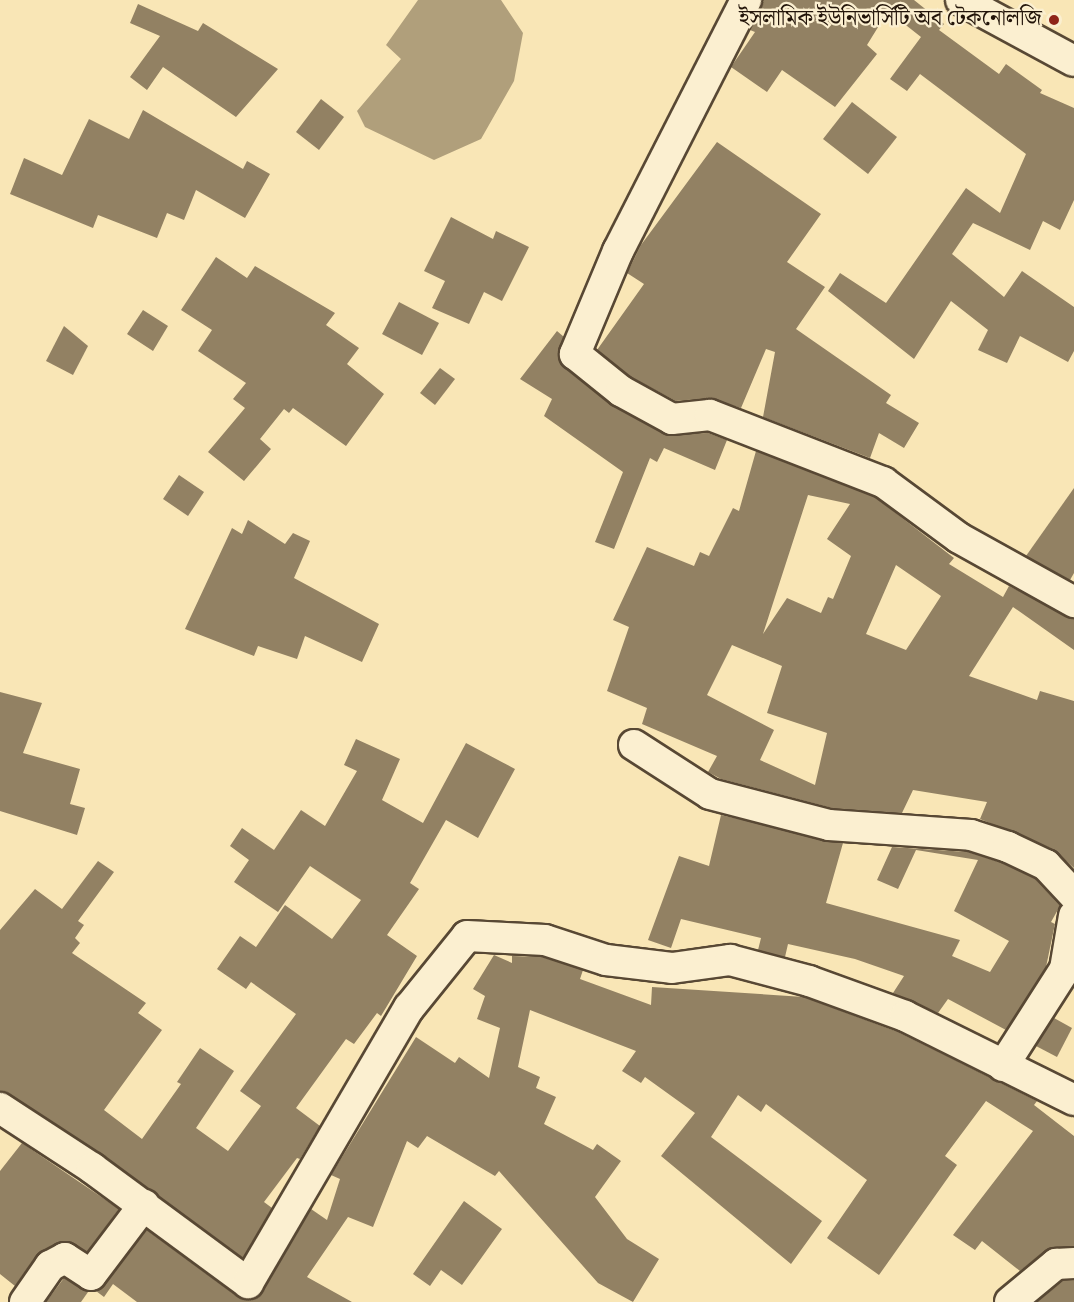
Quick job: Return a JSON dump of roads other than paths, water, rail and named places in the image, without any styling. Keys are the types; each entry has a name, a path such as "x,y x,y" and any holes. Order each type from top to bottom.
{"street":[{"path":"746,0 618,251 575,354 621,391 672,419 710,415 883,482 958,538 1074,602"},
{"path":"961,0 1074,61"},
{"path":"634,745 710,794 829,825 971,835 1008,847 1046,865 1074,895"},
{"path":"1003,1066 1065,969 1074,916"},
{"path":"0,1108 144,1205 248,1283 408,1008 467,936 545,940 606,960 672,968 730,960 809,981 905,1016 1074,1100"},
{"path":"25,1302 50,1266 65,1258 91,1275 144,1205"},
{"path":"1010,1302 1056,1264 1074,1263"}],"place":[{"name":"ইসলামিক ইউনিভার্সিটি অব টেকনোলজি","path":"1054,20"}]}
